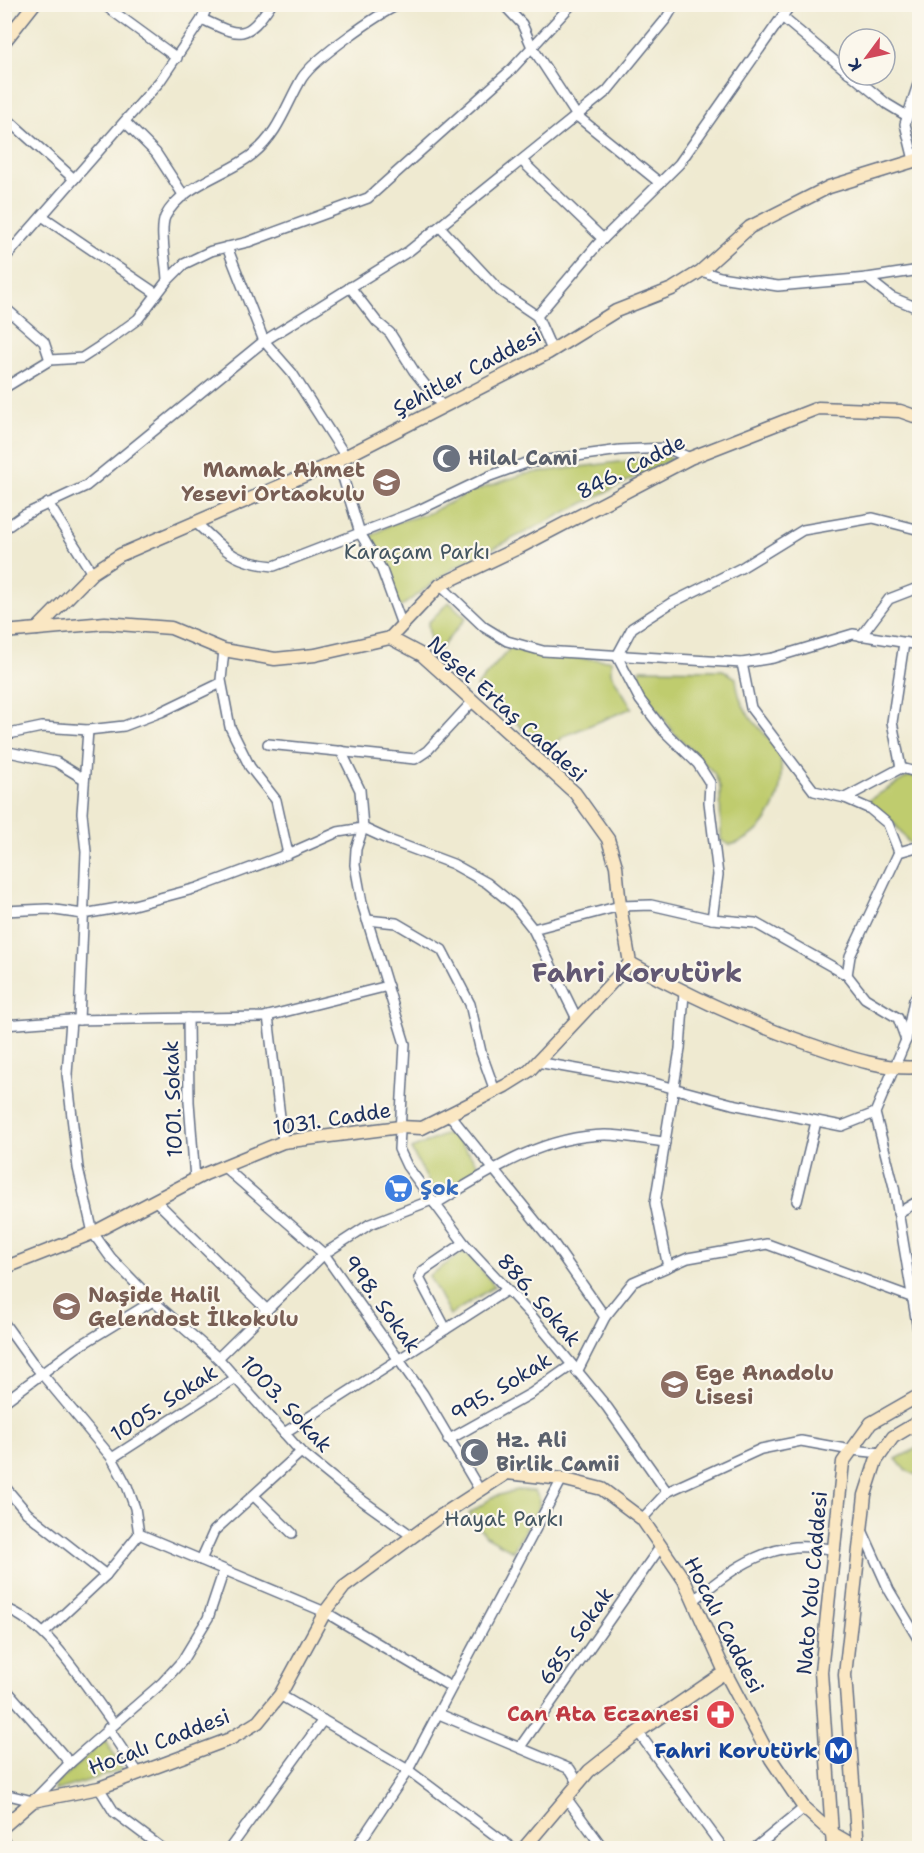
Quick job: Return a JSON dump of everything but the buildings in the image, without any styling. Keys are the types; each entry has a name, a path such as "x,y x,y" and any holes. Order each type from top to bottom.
{"street":[{"path":"4,42 34,4"},
{"path":"103,4 177,58"},
{"path":"5,259 125,122 177,58 202,20 208,4"},
{"path":"202,20 229,32 242,34 256,27 271,4"},
{"path":"167,281 164,220 170,210 184,196 254,154 278,126 303,77 349,36 400,4"},
{"path":"503,4 522,24 532,46 577,116 660,183"},
{"path":"4,388 50,360 82,358 138,319 167,281 184,264 211,250 248,242 368,198 511,70 572,4"},
{"path":"4,529 24,514 86,486 264,341 409,252 607,91 666,19 675,4"},
{"path":"537,316 603,239 679,164 791,4"},
{"path":"4,15 13,32"},
{"path":"782,17 837,63"},
{"path":"917,159 905,124 920,78"},
{"path":"866,87 907,116"},
{"path":"4,116 74,179"},
{"path":"125,122 156,153 184,196"},
{"name":"Şehitler Caddesi","path":"37,629 92,573 120,555 342,459 552,350 616,311 672,289 701,271 750,227 829,187 917,159"},
{"path":"522,161 603,239"},
{"path":"42,216 157,294"},
{"path":"440,227 500,291 537,316 552,350"},
{"path":"227,247 264,341 292,373 342,459 360,533 382,570 402,625"},
{"path":"701,271 720,277 778,286 918,272"},
{"path":"867,278 891,297 920,309"},
{"path":"350,287 377,322 390,333 414,371 443,407"},
{"path":"4,307 44,342 50,360"},
{"name":"846. Cadde","path":"390,638 440,585 520,547 690,458 818,408 900,411 920,418"},
{"path":"196,523 227,553 250,564 274,566 360,533 526,463 620,450 667,448 690,458"},
{"path":"48,503 92,573"},
{"path":"617,656 632,628 671,603 741,568 802,530 873,518 920,530"},
{"path":"440,585 464,609 507,641 543,651 742,663 773,658 853,634 920,645"},
{"path":"861,636 889,599 920,587"},
{"path":"4,632 105,623 171,628 224,650 275,659 315,655 390,638"},
{"name":"Neşet Ertaş Caddesi","path":"390,638 422,655 575,793 608,839 616,866 630,963"},
{"path":"901,768 892,722 904,643"},
{"path":"224,650 221,683 230,727 250,767 276,800 288,854"},
{"path":"617,656 640,700 664,731 698,764 710,783 709,802 718,875 712,919"},
{"path":"742,663 751,708 814,790 845,798 870,809 888,824 900,852"},
{"path":"4,735 42,726 88,730 124,726 161,712 221,683"},
{"path":"268,744 415,759 427,751 473,701"},
{"name":"1003. Sokak","path":"88,730 82,813 86,852 83,914 75,1020 67,1074 78,1168 93,1233 111,1258 153,1301 218,1358 301,1452 349,1491 412,1536"},
{"path":"4,751 56,762 84,779"},
{"name":"886. Sokak","path":"341,751 360,790 363,828 356,849 355,865 367,920 405,1044 399,1149 406,1166 464,1243 607,1407 667,1492"},
{"path":"845,798 901,768 920,773"},
{"path":"4,911 48,909 83,914 164,898 232,876 338,832 363,828 453,864 487,883 514,905 533,929 577,1019"},
{"path":"848,975 850,956 900,852 920,846"},
{"path":"533,929 620,906 651,905 712,919 755,923 848,975 865,998 898,1018 906,1040"},
{"path":"367,920 396,923 442,950 470,1004 481,1052 495,1091"},
{"path":"630,963 684,993 770,1030 837,1054 895,1069 920,1067"},
{"name":"1031. Cadde","path":"4,1268 93,1233 195,1179 283,1142 400,1127 422,1128 529,1071 630,963"},
{"path":"4,1025 75,1020 268,1016 388,986"},
{"path":"920,991 914,1000 906,1040 875,1113 894,1187 915,1295 920,1342"},
{"path":"668,1267 655,1203 674,1089 684,993"},
{"path":"268,1016 283,1142"},
{"name":"1001. Sokak","path":"188,1018 189,1102 195,1179"},
{"path":"537,1062 571,1066 842,1126 875,1113"},
{"path":"449,1114 554,1244 605,1317"},
{"path":"797,1201 816,1122"},
{"path":"218,1358 324,1254 370,1224 434,1202 545,1144 605,1135 665,1142"},
{"name":"998. Sokak","path":"223,1166 324,1254 399,1358 479,1489"},
{"path":"155,1200 267,1310"},
{"path":"898,1213 920,1200"},
{"path":"446,1329 420,1278 423,1271 464,1243"},
{"path":"574,1369 605,1317 633,1282 688,1258 767,1244 915,1295"},
{"path":"284,1434 507,1290"},
{"path":"4,1402 76,1348 153,1301"},
{"path":"4,1323 41,1374 112,1458 127,1486 135,1508 139,1534 106,1575 44,1633"},
{"name":"995. Sokak","path":"448,1440 574,1369"},
{"name":"1005. Sokak","path":"112,1458 236,1378"},
{"name":"Nato Yolu Caddesi","path":"833,1848 821,1672 843,1462 871,1423 920,1395"},
{"path":"858,1848 845,1675 865,1495 876,1461 893,1437 920,1421"},
{"path":"642,1519 667,1492 761,1449 801,1441 882,1453"},
{"path":"201,1560 214,1531 301,1452"},
{"name":"Hocalı Caddesi","path":"4,1826 33,1801 99,1788 139,1774 230,1739 258,1722 280,1695 325,1612 344,1587 479,1489 507,1473 562,1479 602,1489 642,1519 684,1580 725,1672 771,1759 804,1808 832,1833 858,1848"},
{"path":"356,1848 408,1770 562,1479"},
{"path":"4,1486 27,1514 106,1575"},
{"path":"254,1496 292,1533"},
{"path":"861,1528 889,1590 920,1642"},
{"path":"139,1534 325,1612 450,1687"},
{"name":"685. Sokak","path":"520,1747 661,1546"},
{"path":"693,1601 736,1566 771,1553 795,1547 833,1549"},
{"path":"4,1794 33,1801 69,1763 162,1683 182,1661 208,1618 224,1570"},
{"path":"4,1608 14,1612 44,1633 111,1726 139,1774"},
{"path":"524,1848 589,1770 638,1732 725,1672"},
{"path":"4,1687 69,1763"},
{"path":"280,1695 408,1770 512,1848"},
{"path":"439,1713 570,1769 579,1784"},
{"path":"230,1848 323,1720"},
{"path":"638,1732 723,1848"},
{"path":"99,1788 114,1812 162,1848"},
{"path":"567,1799 603,1848"},
{"path":"760,1846 804,1808"},
{"path":"4,1841 10,1848"}],"green space":[{"name":"Karaçam Parkı","path":"666,456 672,459 454,568 399,608 371,536 391,524 429,513 471,492 524,474"},
{"path":"449,602 466,618 439,650 430,641 428,623"},
{"path":"510,648 549,657 611,660 611,673 632,708 564,736 546,753 495,701 476,687"},
{"path":"641,669 723,670 736,678 742,703 752,720 772,743 781,760 780,784 774,808 760,828 751,836 729,845 721,840 720,787 714,773 674,733 637,682"},
{"path":"909,776 920,778 919,841 909,843 890,819 867,801"},
{"path":"451,1132 483,1170 436,1196 411,1149"},
{"path":"465,1251 495,1286 450,1315 429,1276"},
{"path":"919,1447 919,1476 905,1470 896,1459"},
{"name":"Hayat Parkı","path":"517,1490 534,1491 539,1497 539,1507 513,1551 486,1536 469,1514 493,1497"},
{"path":"105,1740 123,1770 54,1791 55,1785"}],"place":[{"name":"Hilal Cami","path":"447,458"},
{"name":"Mamak Ahmet Yesevi Ortaokulu","path":"386,482"},
{"name":"Şok","path":"399,1188"},
{"name":"Naşide Halil Gelendost İlkokulu","path":"67,1307"},
{"name":"Ege Anadolu Lisesi","path":"674,1385"},
{"name":"Hz. Ali Birlik Camii","path":"475,1452"},
{"name":"Can Ata Eczanesi","path":"720,1714"},
{"name":"Fahri Korutürk","path":"839,1751"}],"district":[{"name":"Fahri Korutürk","path":"637,973"}]}
